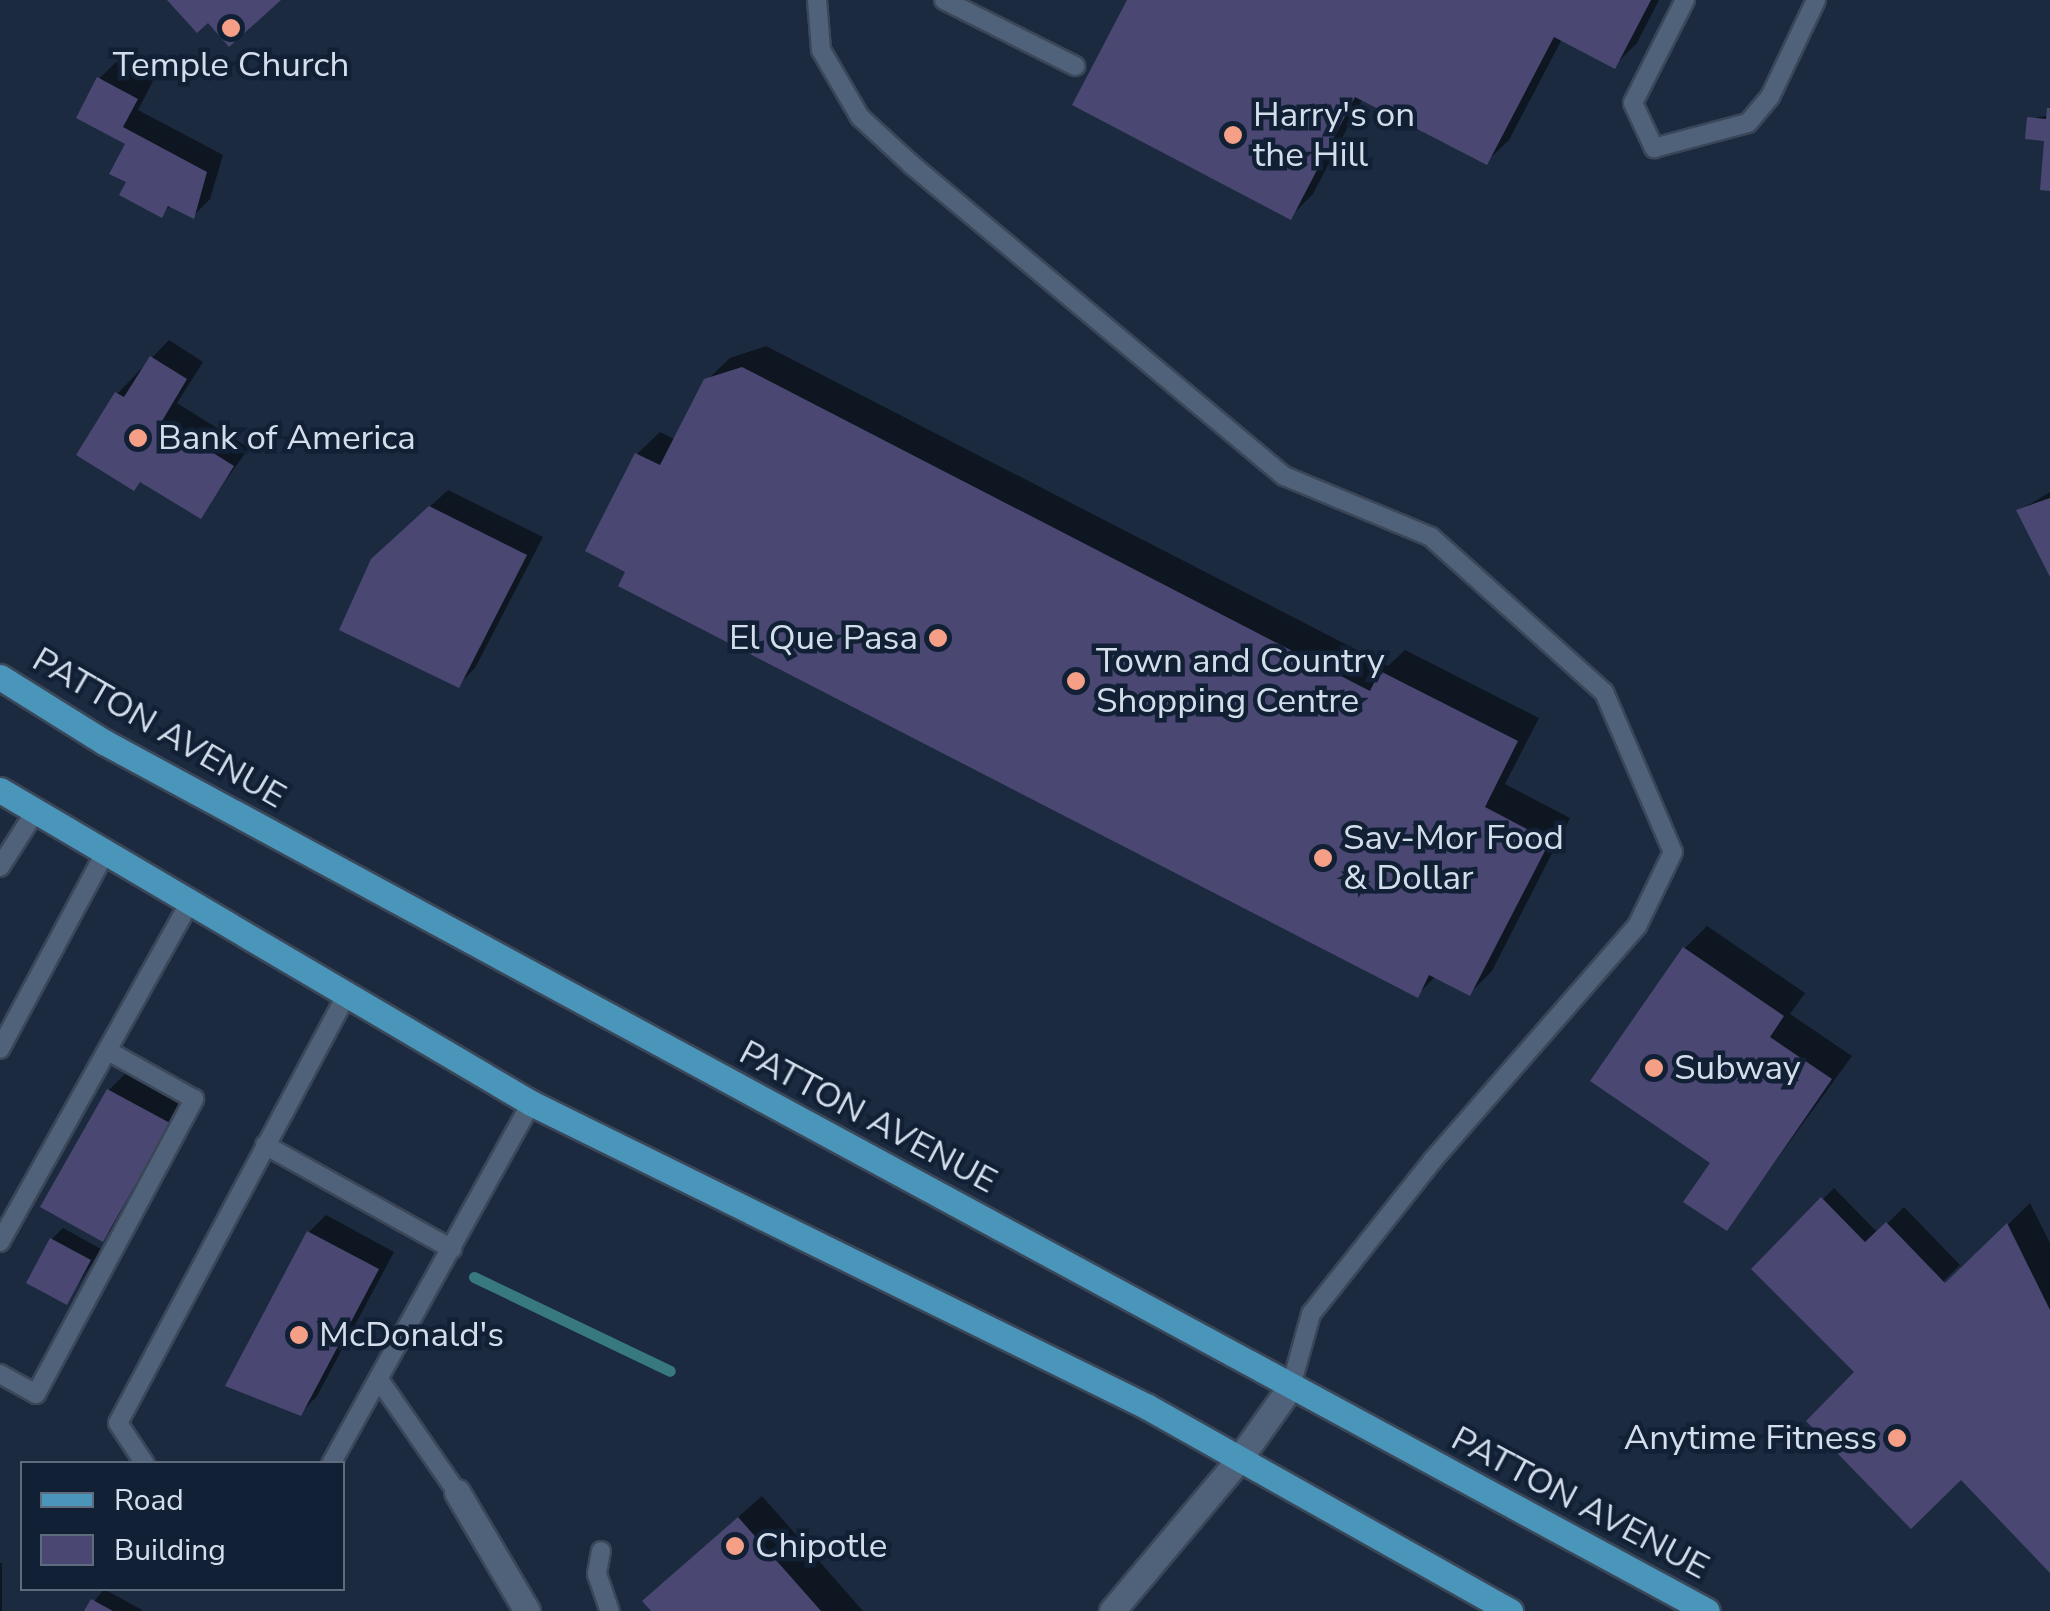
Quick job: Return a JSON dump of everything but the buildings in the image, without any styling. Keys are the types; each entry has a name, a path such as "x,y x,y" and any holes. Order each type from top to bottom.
{"main road":[{"name":"PATTON AVENUE","path":"0,677 104,742 1708,1611"},
{"path":"0,790 104,855 531,1103 1146,1406 1237,1462 1510,1611"}],"street":[{"path":"1112,1611 1237,1462 1291,1386"},
{"path":"457,1492 527,1611"}],"lane":[{"path":"816,0 821,50 860,117 912,164 1284,476 1431,537 1604,692 1672,852 1637,926 1433,1160 1311,1314 1291,1386"},
{"path":"944,0 1076,66"},
{"path":"1686,0 1633,103 1654,148 1748,123 1770,98 1816,0"},
{"path":"0,867 34,812"},
{"path":"0,1050 104,855"},
{"path":"0,1242 189,904"},
{"path":"143,1461 118,1423 346,996"},
{"path":"0,1374 36,1394 194,1099 108,1051"},
{"path":"333,1461 380,1382 531,1103"},
{"path":"265,1145 452,1248"},
{"path":"380,1382 457,1492"},
{"path":"601,1551 597,1574 610,1611"}],"waterway":[{"path":"474,1277 670,1371"}],"place":[{"name":"Temple Church","path":"231,28"},
{"name":"Harry's on the Hill","path":"1233,135"},
{"name":"Bank of America","path":"138,438"},
{"name":"El Que Pasa","path":"938,638"},
{"name":"Town and Country Shopping Centre","path":"1076,681"},
{"name":"Sav-Mor Food & Dollar","path":"1323,858"},
{"name":"Subway","path":"1654,1068"},
{"name":"McDonald's","path":"299,1335"},
{"name":"Anytime Fitness","path":"1897,1438"},
{"name":"Chipotle","path":"735,1546"}]}
